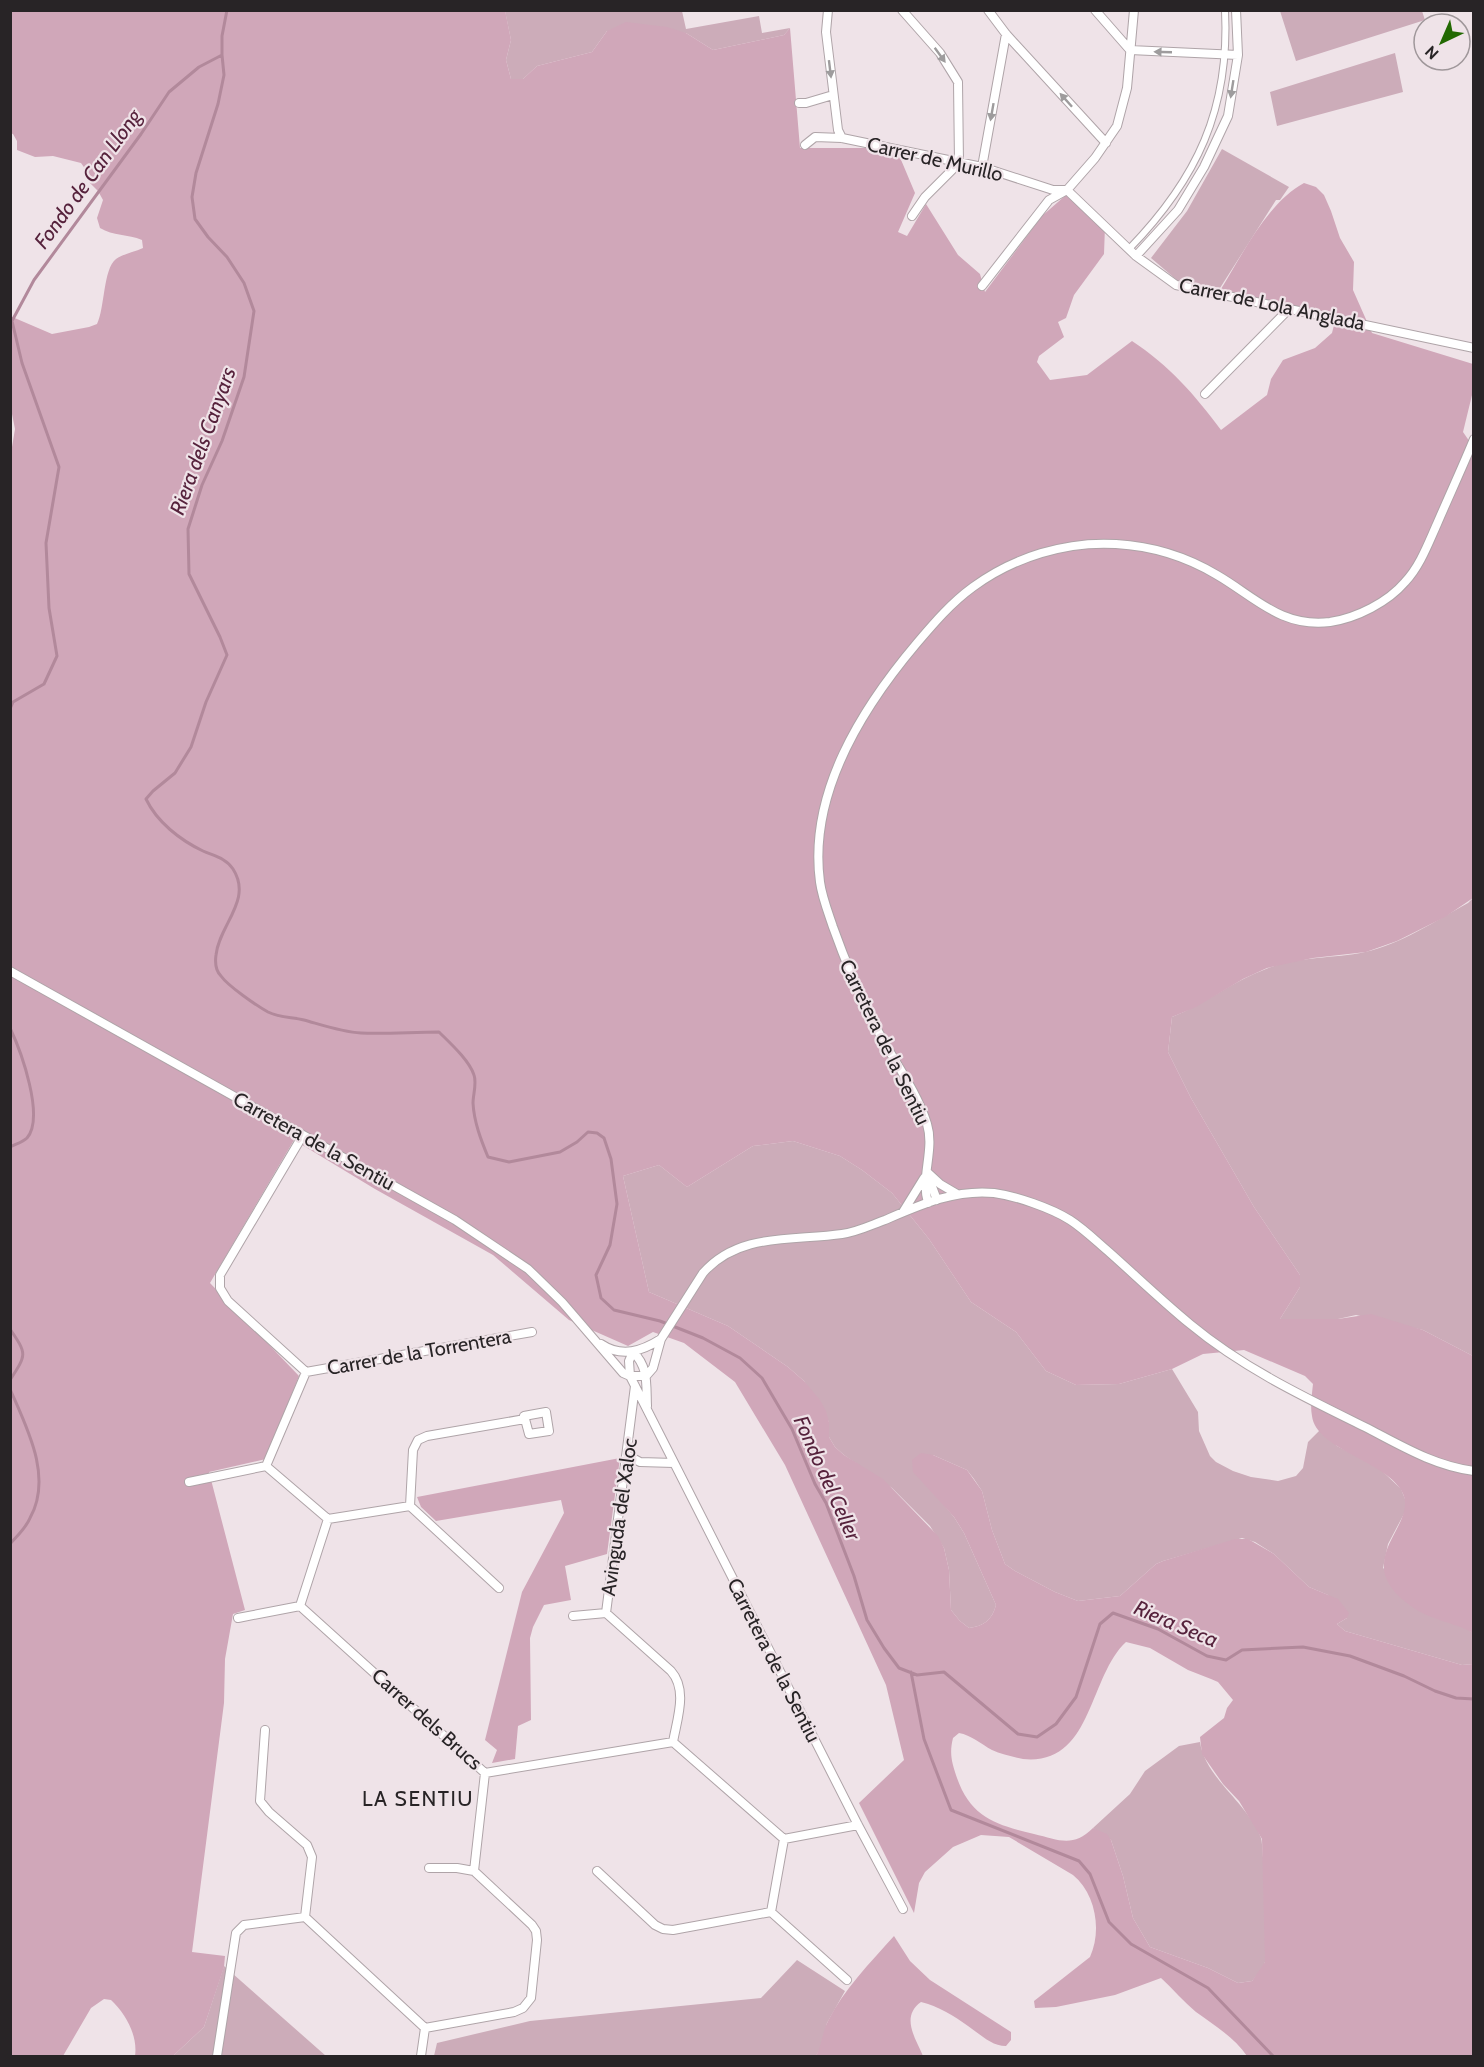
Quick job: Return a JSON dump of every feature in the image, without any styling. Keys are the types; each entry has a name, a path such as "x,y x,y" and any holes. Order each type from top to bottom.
{"street":[{"path":"828,10 826,32 838,130 842,138"},
{"path":"902,10 940,53 958,82 959,163 925,197 912,216"},
{"path":"988,10 1006,34 1106,143"},
{"path":"1095,10 1130,50 1238,55"},
{"path":"982,286 1049,200 1067,190 1095,158 1117,126 1127,88 1134,10"},
{"path":"1129,249 1181,187 1201,152 1214,120 1224,72 1226,10"},
{"path":"1136,256 1178,210 1204,166 1228,116 1238,55 1236,10"},
{"path":"982,167 1006,34"},
{"path":"799,103 833,95"},
{"name":"Carrer de Murillo","path":"805,145 815,137 842,138 982,167 1053,190 1067,190"},
{"name":"Carrer de Lola Anglada","path":"1067,190 1136,256 1176,285 1473,348"},
{"path":"1204,394 1289,309"},
{"name":"Carretera de la Sentiu","path":"932,1201 925,1189 930,1137 927,1125 918,1101 874,1025 845,962 822,893 820,880 820,832 825,804 849,741 873,698 888,677 944,612 975,585 1031,555 1072,547 1117,544 1172,555 1194,562 1219,576 1260,605 1281,616 1301,621 1330,622 1361,613 1389,598 1406,581 1421,560 1473,439"},
{"name":"Carretera de la Sentiu","path":"10,971 455,1220 528,1269 562,1302 628,1376"},
{"path":"266,1466 306,1372 228,1301 220,1288 220,1275 303,1135"},
{"path":"927,1172 940,1184 957,1194"},
{"name":"Carretera de la Sentiu","path":"903,1212 915,1196 927,1172"},
{"path":"628,1376 646,1376 653,1368 663,1335 680,1308 707,1269 731,1250 780,1239 843,1234 860,1230 932,1201 957,1194 993,1193 1013,1197 1070,1220 1189,1324 1238,1360 1309,1399 1435,1462 1473,1470"},
{"name":"Carrer de la Torrentera","path":"306,1372 532,1332"},
{"path":"596,1340 613,1350 633,1352 646,1348 663,1335"},
{"path":"633,1352 642,1362 646,1376 647,1410"},
{"path":"633,1352 628,1361 628,1376 647,1410"},
{"name":"Avinguda del Xaloc","path":"628,1376 632,1403"},
{"name":"Avinguda del Xaloc","path":"635,1386 606,1613 671,1671 679,1682 680,1695 673,1742"},
{"name":"Carretera de la Sentiu","path":"647,1410 903,1909"},
{"path":"410,1506 413,1450 418,1440 427,1436 525,1419"},
{"path":"627,1455 640,1462 674,1463"},
{"path":"624,1476 640,1462"},
{"path":"189,1482 266,1466"},
{"path":"266,1466 328,1519 410,1506"},
{"path":"410,1506 500,1588"},
{"path":"238,1618 300,1606 328,1519"},
{"name":"Carrer dels Brucs","path":"300,1606 485,1773 673,1742"},
{"path":"573,1616 606,1613"},
{"path":"265,1730 261,1801 269,1812 307,1845 312,1857 305,1917"},
{"path":"673,1742 784,1839"},
{"path":"474,1871 485,1773"},
{"path":"784,1839 858,1825"},
{"path":"771,1912 784,1839"},
{"path":"425,2028 514,2012 523,2008 531,1998 537,1940 536,1931 532,1925 474,1871 457,1868 429,1868"},
{"path":"597,1871 652,1922 663,1929 771,1912"},
{"path":"771,1912 847,1980"},
{"path":"305,1917 425,2028"},
{"path":"218,2056 236,1933 244,1925 305,1917"},
{"path":"422,2056 425,2028"}],"shaded area":[{"path":"505,10 511,40 506,60 511,79 523,79 537,66 592,52 607,31 626,22 667,27 686,33 713,50 784,35 790,28 800,148 868,148 899,155 915,193 898,232 907,236 926,204 958,255 980,274 985,292 1042,216 1066,195 1105,226 1104,254 1074,295 1066,318 1058,322 1064,337 1039,356 1037,362 1050,380 1087,375 1132,341 1181,381 1221,430 1267,395 1271,379 1283,360 1315,348 1332,333 1334,325 1283,304 1221,289 1267,216 1291,192 1304,183 1316,187 1324,195 1340,238 1354,262 1353,290 1372,333 1473,364 1473,391 1463,432 1474,448 1473,898 1445,917 1397,941 1366,952 1313,958 1267,968 1243,979 1196,1007 1172,1017 1168,1052 1191,1098 1254,1207 1300,1275 1300,1287 1280,1319 1338,1319 1371,1314 1423,1330 1473,1356 1473,1633 1418,1611 1393,1589 1385,1573 1385,1558 1403,1516 1405,1503 1401,1490 1380,1471 1337,1446 1316,1427 1311,1412 1313,1384 1305,1376 1244,1350 1203,1354 1172,1369 1119,1384 1076,1385 1046,1371 1016,1332 971,1302 929,1239 892,1193 840,1156 793,1141 753,1146 687,1187 659,1165 623,1176 649,1292 728,1326 788,1367 804,1381 826,1411 829,1437 835,1447 883,1479 938,1536 944,1548 949,1570 951,1610 969,1628 987,1621 996,1605 964,1533 954,1517 913,1472 912,1460 921,1453 933,1455 967,1470 982,1491 992,1530 1005,1564 1055,1592 1078,1601 1120,1596 1156,1564 1235,1539 1248,1539 1274,1554 1309,1587 1338,1599 1349,1613 1347,1618 1337,1624 1345,1631 1462,1665 1473,1664 1473,2056 1247,2056 1230,2038 1196,2012 1161,1978 1115,1995 1056,2007 1035,2008 1034,2001 1090,1957 1096,1936 1092,1902 1081,1883 1073,1875 1009,1837 981,1835 953,1847 925,1872 919,1883 914,1913 859,1803 904,1760 886,1685 785,1465 735,1382 684,1343 653,1332 628,1346 569,1320 493,1255 375,1189 294,1140 210,1283 299,1376 266,1459 209,1472 245,1610 233,1614 225,1659 224,1703 192,1952 225,1956 224,1967 204,2027 173,2056 135,2056 135,2041 126,2019 111,2000 104,1999 91,2008 63,2056 11,2056 10,459 15,429 10,404 10,316 52,334 97,324 106,280 112,264 119,257 143,248 142,240 100,228 97,218 103,200 86,179 86,170 81,163 53,156 35,157 17,150 17,141 10,133 11,11","holes":["1126,1642 1150,1648 1188,1670 1218,1682 1233,1700 1224,1718 1200,1737 1202,1754 1223,1784 1239,1801 1262,1839 1265,1962 1252,1981 1238,1983 1208,1968 1150,1947 1133,1918 1123,1876 1107,1834 1093,1828 1079,1838 1065,1841 997,1823 978,1811 963,1792 957,1778 951,1754 953,1738 959,1733 1007,1755 1023,1759 1046,1757 1063,1749 1076,1734 1114,1657"]},
{"path":"505,11 682,11 686,29 759,16 762,33 790,28 784,35 713,50 686,33 607,31 592,52 537,66 523,79 511,79 506,60 511,40"},
{"path":"1280,11 1422,11 1412,12 1412,24 1296,61"},
{"path":"1395,53 1403,92 1277,126 1270,92"},
{"path":"1222,149 1289,187 1280,200 1276,200 1220,288 1178,281 1151,258 1187,211"},
{"path":"1473,898 1473,1356 1423,1330 1356,1315 1338,1319 1280,1319 1300,1287 1300,1275 1254,1207 1191,1098 1168,1052 1172,1017 1254,974 1278,965 1365,952 1391,944 1431,924"},
{"path":"793,1141 840,1156 892,1193 929,1239 971,1302 1016,1332 1046,1371 1076,1385 1119,1384 1172,1369 1198,1412 1199,1431 1210,1456 1233,1471 1251,1477 1278,1481 1296,1476 1303,1468 1308,1442 1320,1430 1337,1446 1379,1468 1401,1489 1406,1510 1388,1544 1383,1568 1473,1633 1473,1664 1462,1665 1345,1631 1337,1624 1347,1618 1328,1595 1309,1587 1274,1554 1255,1542 1242,1538 1156,1564 1120,1596 1078,1601 1055,1592 1005,1564 992,1530 982,1491 967,1470 933,1455 934,1493 964,1533 996,1605 987,1621 969,1628 951,1610 949,1570 944,1548 930,1526 892,1488 835,1447 829,1437 829,1422 804,1381 788,1367 728,1326 649,1292 623,1176 659,1165 687,1187 753,1146"},
{"path":"620,1458 607,1554 565,1566 571,1600 544,1605 530,1638 531,1720 518,1726 515,1759 492,1763 497,1750 485,1740 522,1592 564,1513 561,1500 436,1521 421,1507 417,1497"},
{"path":"1200,1742 1210,1767 1247,1813 1261,1838 1266,1954 1263,1967 1252,1981 1238,1983 1208,1968 1150,1947 1133,1918 1111,1840 1093,1828 1130,1794 1145,1771 1179,1746"},
{"path":"894,1936 910,1961 930,1980 1011,2032 1011,2040 1006,2046 991,2042 951,2015 921,2002 911,2014 911,2021 923,2056 816,2056 824,2030 834,2009"},
{"path":"797,1960 845,1991 827,2023 821,2047 816,2056 434,2056 437,2043 530,2021 761,1998"},
{"path":"224,1966 326,2056 173,2056 204,2027"}],"waterway":[{"name":"Riera dels Canyars","path":"227,10 222,36 224,75 218,104 196,173 192,197 195,219 227,257 244,283 254,311 244,377 222,441 202,485 188,529 189,574 227,655 206,702 191,747 175,773 146,799 156,815 170,830 194,847 227,862 238,880 237,902 218,944 216,966 219,974 243,996 277,1015 354,1032 439,1032 454,1046 472,1069 475,1078 473,1103 475,1117 488,1157 509,1162 560,1152 588,1132 597,1133 604,1138 611,1159 617,1204 610,1245 596,1275 601,1298 614,1310 660,1321 703,1338 740,1358 762,1378 792,1429 815,1484 826,1503 854,1576 867,1620 899,1668 917,1675 944,1672 1018,1734 1037,1737 1056,1724 1076,1697 1100,1624 1113,1613 1158,1629 1207,1656 1226,1660 1242,1650 1303,1647 1350,1656 1404,1676 1435,1691 1456,1698 1474,1699"},
{"name":"Fondo de Can Llong","path":"10,709 13,702 44,684 57,656 49,608 46,543 59,467 22,363 12,321 34,280 169,92 199,67 222,55"},
{"name":"Fondo de Can Llong","path":"10,1028 25,1067 33,1115 32,1128 27,1138 10,1147"},
{"name":"Fondo de Can Llong","path":"10,1329 20,1344 23,1354 20,1365 10,1380"},
{"name":"Fondo de Can Llong","path":"10,1389 30,1436 38,1469 39,1486 36,1502 28,1522 10,1544"},
{"name":"Fondo del Celler","path":"911,1672 924,1739 951,1810 1079,1861 1090,1874 1109,1922 1131,1944 1208,1988 1273,2056"}],"district":[{"name":"LA SENTIU","path":"418,1799"}],"water label":[{"name":"Riera Seca","path":"1176,1624"}]}
